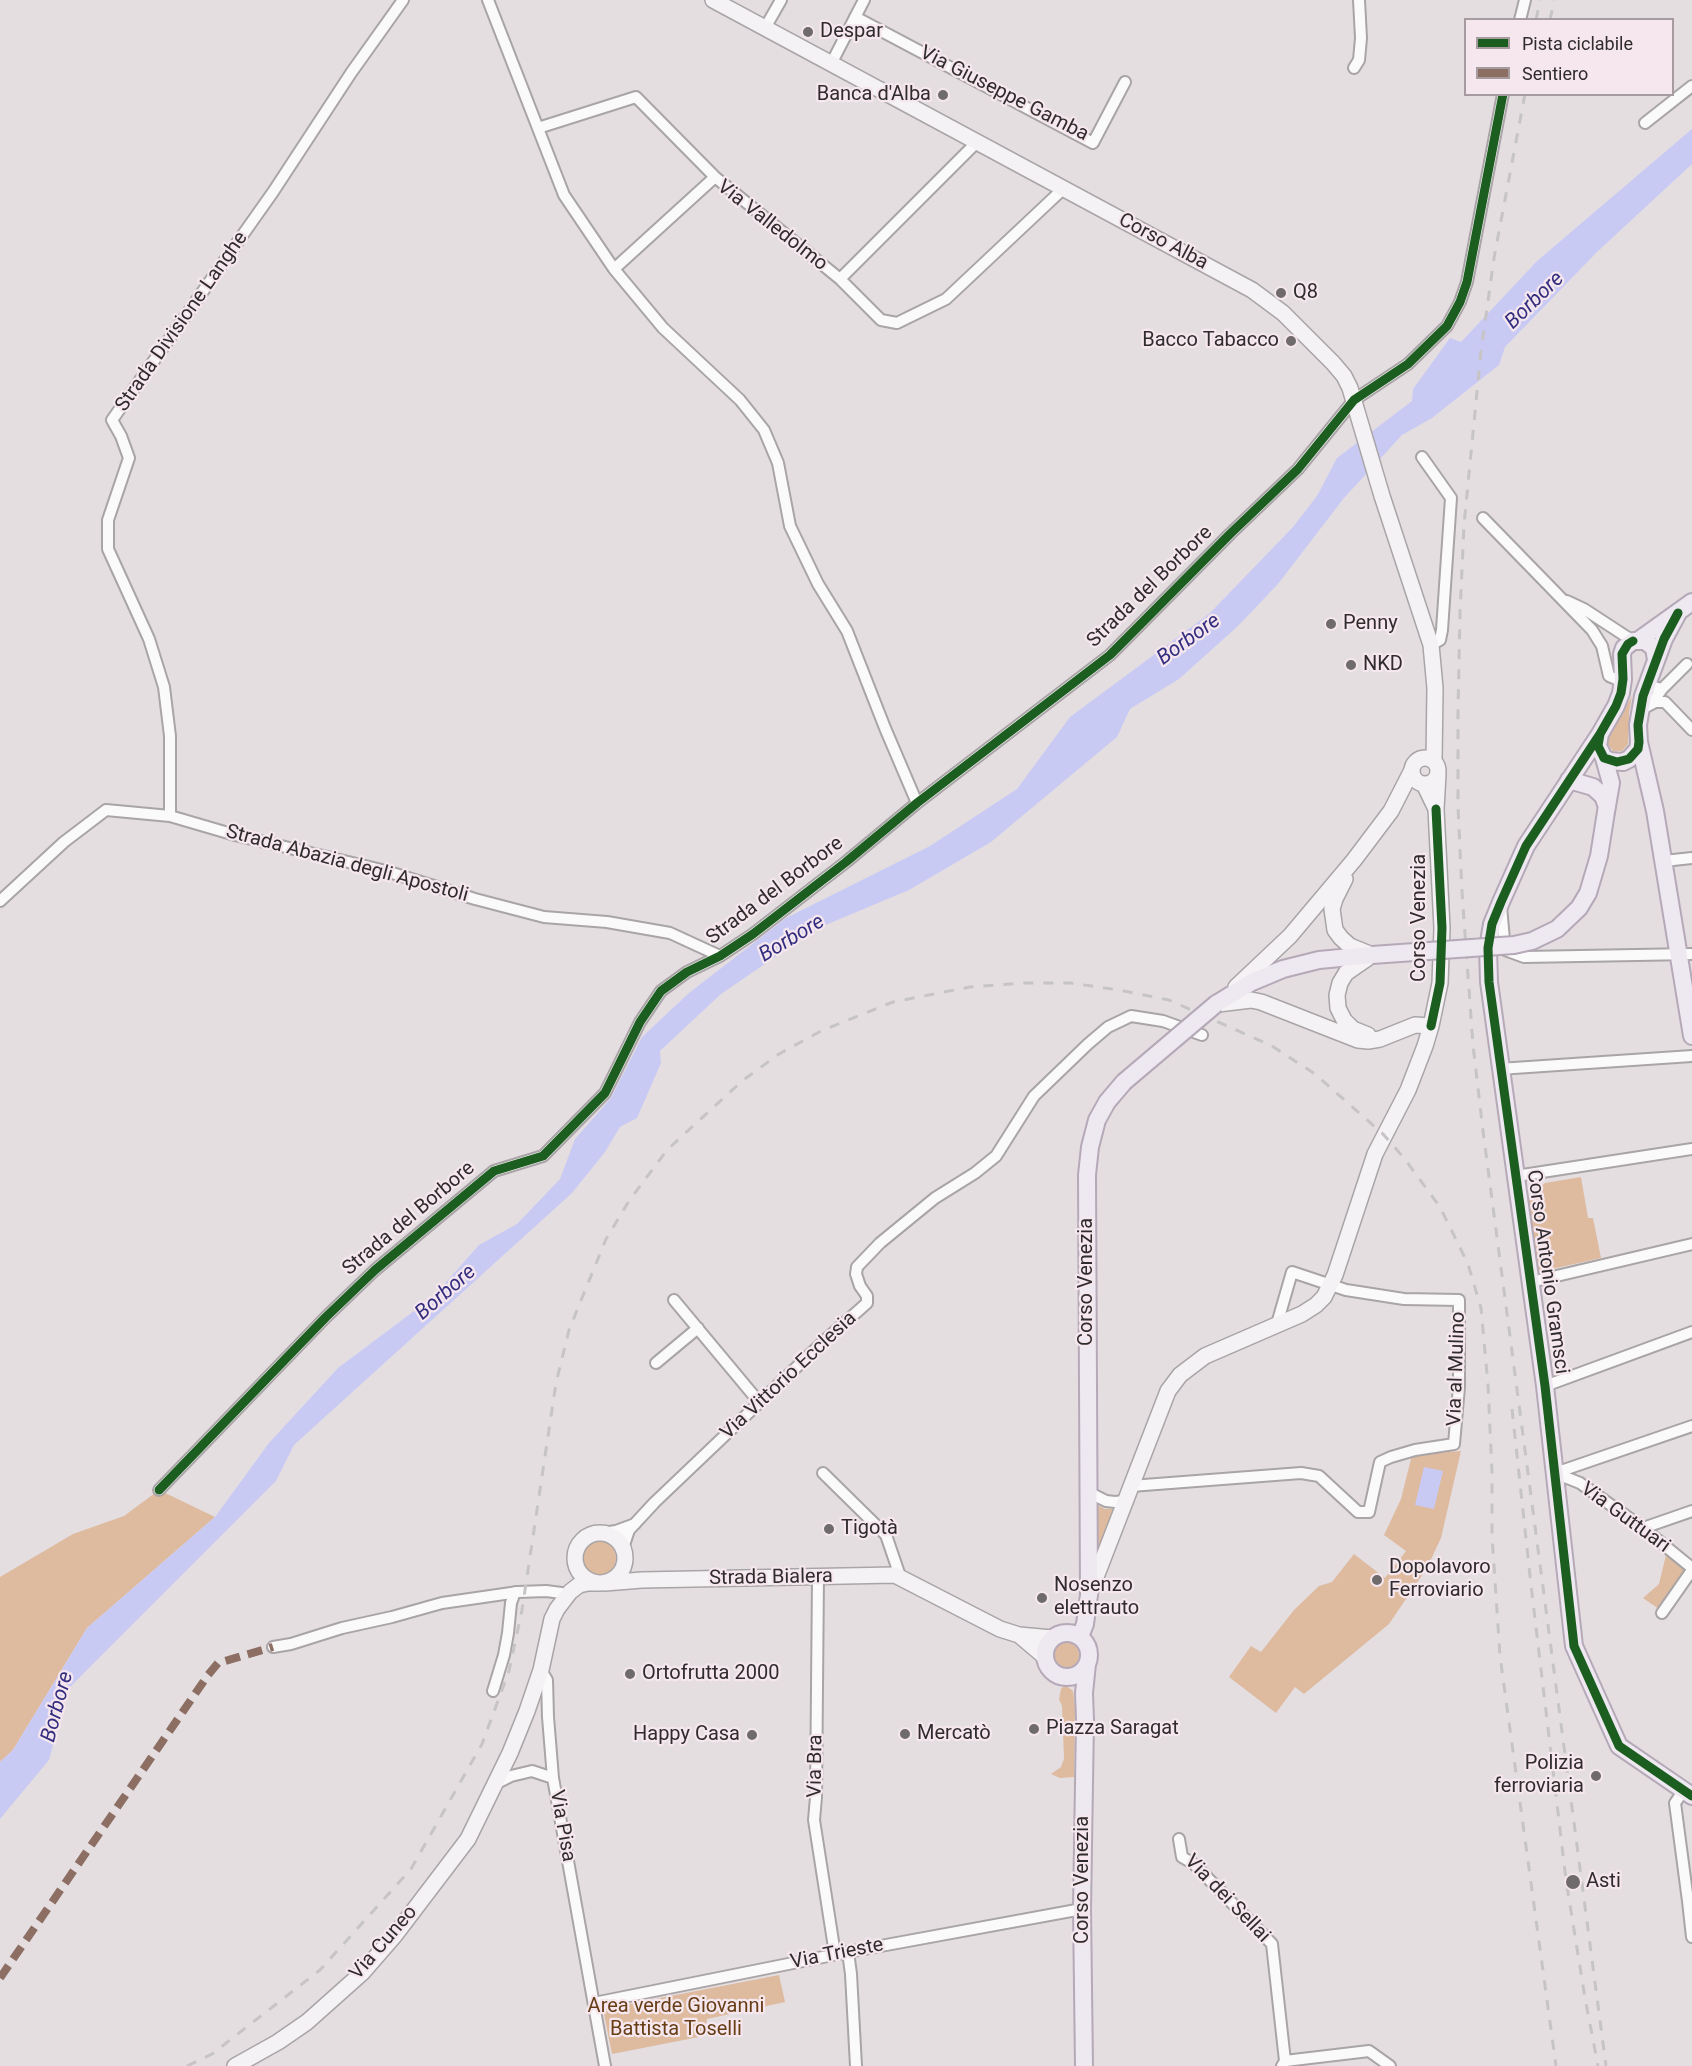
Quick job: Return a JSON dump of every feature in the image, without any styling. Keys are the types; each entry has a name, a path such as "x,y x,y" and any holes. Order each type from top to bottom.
{"main road":[{"path":"1614,662 1624,648 1678,614 1692,602"},
{"path":"1656,660 1664,639 1678,614"},
{"path":"1636,640 1650,644 1656,654 1655,685 1638,725 1639,742 1650,783 1664,861 1685,954 1692,1036"},
{"name":"Corso Antonio Gramsci","path":"1614,662 1623,682 1616,706 1526,846 1492,924 1488,948 1489,982 1545,1386 1574,1646 1618,1746 1688,1793"},
{"path":"1600,734 1598,746 1611,783"},
{"path":"1611,783 1617,771 1634,755 1639,742"},
{"path":"1604,758 1617,762 1627,760"},
{"path":"1569,780 1593,787 1603,796 1606,810"},
{"name":"Corso Venezia","path":"1080,1637 1085,1624 1089,1595 1087,1175 1089,1147 1097,1120 1107,1102 1124,1082 1216,1005 1252,982 1283,969 1319,960 1514,945 1532,941 1557,930 1579,908 1588,893 1599,856 1611,783"},
{"path":"1066,1633 1080,1637 1088,1649 1087,1664 1077,1674 1063,1677 1049,1668 1045,1650 1052,1638 1066,1633"},
{"name":"Corso Venezia","path":"1084,2066 1082,1909 1084,1693 1087,1664"},
{"path":"1070,1677 1084,1693"}],"street":[{"name":"Strada Divisione Langhe","path":"170,816 170,736 164,687 149,639 108,549 108,520 129,458 112,420 273,192 351,73 403,0"},
{"path":"488,0 564,195 614,269 663,328 740,400 764,430 778,463 790,526 818,584 847,631 917,803"},
{"name":"Corso Alba","path":"713,0 1252,290 1297,326 1333,363 1347,380 1354,400 1382,496 1431,645 1435,688 1434,722 1425,772"},
{"path":"765,28 781,0"},
{"path":"831,64 864,0"},
{"path":"1354,68 1359,60 1361,38 1359,0"},
{"path":"1520,18 1524,0"},
{"name":"Via Giuseppe Gamba","path":"855,17 1093,143 1125,82"},
{"path":"1645,123 1692,86"},
{"name":"Strada del Borbore","path":"159,1490 326,1317 375,1270 494,1171 543,1156 605,1094 640,1022 662,991 687,972 720,956 753,934 917,803 1110,655 1298,469 1354,400 1408,364 1447,326 1460,302 1467,282 1503,96"},
{"path":"538,128 636,97 715,177"},
{"name":"Via Valledolmo","path":"614,269 715,177 840,279 977,142"},
{"path":"840,279 881,320 897,323 946,299 1063,189"},
{"path":"1422,457 1451,498 1442,630 1440,640 1431,645"},
{"path":"1483,518 1597,638 1614,662"},
{"path":"1558,597 1584,609 1636,640"},
{"path":"1655,685 1687,664"},
{"path":"1646,707 1655,702 1665,702 1692,730"},
{"path":"1216,1005 1290,936 1425,772"},
{"name":"Corso Venezia","path":"1089,1595 1162,1403 1180,1375 1205,1356 1316,1305 1335,1275 1374,1154 1408,1089 1425,1046 1440,983 1442,928 1436,809 1425,772"},
{"name":"Strada Abazia degli Apostoli","path":"0,901 64,842 106,810 170,816 235,835 386,871 475,899 544,917 607,922 670,933 720,956"},
{"path":"1664,861 1692,858"},
{"path":"1354,861 1335,899 1332,909 1333,920 1335,930 1341,938 1350,945 1372,955"},
{"path":"1501,902 1505,950 1524,957 1685,954"},
{"path":"1372,955 1346,973 1337,995 1338,1008 1344,1020 1353,1029 1380,1039"},
{"path":"1216,1005 1251,1000 1358,1040 1380,1039 1415,1025 1431,1026"},
{"name":"Via Vittorio Ecclesia","path":"624,1556 626,1537 635,1524 759,1402 867,1303 867,1296 856,1274 857,1267 880,1244 935,1198 975,1173 996,1156 1035,1096 1062,1067 1108,1027 1131,1016 1163,1021 1202,1035"},
{"path":"1500,1069 1692,1056"},
{"path":"1516,1176 1692,1149"},
{"path":"1531,1281 1692,1244"},
{"name":"Via al Mulino","path":"1128,1493 1301,1473 1319,1476 1358,1512 1370,1512 1380,1462 1391,1456 1415,1450 1454,1444 1460,1387 1459,1300 1404,1299 1346,1290 1292,1272 1277,1324"},
{"path":"675,1300 759,1402"},
{"path":"656,1363 698,1328"},
{"path":"1545,1386 1692,1332"},
{"path":"1555,1473 1692,1426"},
{"path":"823,1473 886,1535 900,1576"},
{"name":"Via Guttuari","path":"1555,1473 1580,1483 1643,1528 1692,1569"},
{"path":"1088,1492 1107,1501 1115,1502 1128,1493"},
{"path":"1643,1528 1692,1511"},
{"name":"Via Vittorio Ecclesia","path":"602,1533 635,1524"},
{"path":"601,1583 587,1580 580,1574 574,1560 582,1540 602,1533 618,1541 631,1572 642,1580"},
{"path":"273,1647 442,1603 515,1592 570,1593 583,1584 601,1583 616,1577 621,1571 624,1556"},
{"name":"Via Pisa","path":"574,1560 576,1576 570,1593 552,1619 541,1670 547,1680 553,1778 605,2066"},
{"path":"1662,1613 1692,1569"},
{"name":"Strada Bialera","path":"601,1583 883,1574 900,1576 977,1619 1000,1629 1019,1635 1052,1638"},
{"name":"Via Bra","path":"818,1577 814,1820 835,1954"},
{"path":"493,1691 504,1655 511,1603 515,1592"},
{"name":"Strada Bialera","path":"1019,1635 1045,1656"},
{"name":"Via Cuneo","path":"235,2066 278,2042 307,2022 362,1973 395,1935 468,1839 510,1754 541,1670"},
{"path":"495,1784 511,1776 527,1772 539,1772 553,1778"},
{"path":"1688,1793 1675,1803 1690,1901 1692,1937"},
{"name":"Via dei Sellai","path":"1179,1839 1182,1857 1194,1864 1272,1944 1284,2064"},
{"name":"Via Trieste","path":"594,2003 835,1954 1082,1909"},
{"path":"848,1952 852,1974 856,2066"},
{"path":"1284,2064 1369,2051 1390,2066"}],"green space":[{"path":"1632,696 1628,744 1622,751 1613,751 1607,743 1609,737"},
{"path":"1581,1177 1588,1218 1593,1218 1601,1258 1538,1272 1528,1197 1545,1183"},
{"name":"Dopolavoro Ferroviario","path":"1461,1451 1441,1538 1427,1568 1389,1624 1304,1694 1295,1687 1276,1713 1229,1677 1251,1646 1261,1652 1294,1610 1319,1586 1332,1582 1354,1554 1385,1578 1406,1551 1384,1535 1401,1499 1412,1455"},
{"path":"159,1490 215,1517 87,1628 13,1750 0,1762 0,1577 73,1534 124,1516"},
{"path":"1095,1504 1105,1509 1116,1509 1101,1548 1098,1550 1095,1548"},
{"path":"599,1541 611,1546 616,1558 611,1570 599,1575 587,1570 582,1558 587,1546"},
{"path":"1666,1555 1686,1570 1659,1609 1643,1598 1659,1584"},
{"path":"1066,1642 1075,1646 1079,1655 1075,1664 1066,1668 1057,1664 1053,1655 1057,1646"},
{"path":"1065,1685 1073,1691 1075,1708 1074,1777 1060,1778 1051,1774 1061,1767 1064,1759 1062,1706 1059,1699 1061,1689"},
{"name":"Area verde Giovanni Battista Toselli","path":"779,1975 785,2002 707,2019 704,2036 612,2054 603,2009"}],"water":[{"name":"Borbore","path":"1692,129 1692,164 1596,253 1505,347 1499,365 1432,418 1402,435 1344,498 1278,584 1237,627 1179,679 1130,709 1117,737 991,842 909,890 816,929 721,994 660,1051 661,1063 637,1118 620,1127 605,1152 572,1193 294,1445 276,1481 68,1689 49,1760 0,1819 0,1762 13,1750 87,1628 215,1517 269,1443 338,1368 434,1296 479,1245 517,1224 560,1179 575,1139 611,1098 642,1037 689,993 786,918 930,846 1017,789 1070,717 1209,614 1293,527 1317,496 1337,458 1412,401 1413,389 1450,338 1461,342 1537,261"},
{"path":"1424,1467 1443,1471 1434,1509 1415,1505"}],"railway":[{"path":"1536,18 1540,0"},
{"path":"1550,18 1554,0"},
{"path":"1525,96 1494,258 1481,351 1464,525 1460,613 1458,807 1473,1045 1483,1131 1606,2066"},
{"path":"187,2066 212,2054 320,1970 411,1869 482,1744 509,1671 522,1610 556,1383 569,1330 606,1239 629,1201 667,1150 742,1081 779,1054 821,1031 893,1002 970,987 1022,983 1070,983 1169,1000 1272,1046 1315,1074 1383,1134 1440,1207 1468,1264 1481,1308 1488,1385 1492,1536 1500,1656 1556,2066"},
{"path":"1512,1409 1566,1880 1598,2066"}],"marked path":[{"path":"0,1978 208,1675 218,1663 273,1647"}],"cycle path":[{"path":"159,1490 326,1317 375,1270 494,1171 543,1156 605,1093 640,1022 661,991 687,972 720,956 753,934 917,803 1110,655 1298,469 1354,400 1408,364 1447,326 1460,302 1467,282 1503,96"},
{"path":"1633,641 1628,644 1622,654 1621,693 1600,734 1598,746 1604,758 1617,762 1629,759 1638,749 1638,725 1643,696 1664,639 1678,613"},
{"path":"1600,734 1526,846 1492,924 1488,948 1489,982 1545,1386 1574,1646 1619,1746 1692,1796"},
{"path":"1431,1026 1440,983 1442,928 1436,809"}],"place":[{"name":"Despar","path":"808,32"},
{"name":"Banca d'Alba","path":"943,95"},
{"name":"Q8","path":"1281,293"},
{"name":"Bacco Tabacco","path":"1291,341"},
{"name":"Penny","path":"1331,624"},
{"name":"NKD","path":"1351,665"},
{"name":"Tigotà","path":"829,1529"},
{"name":"Dopolavoro Ferroviario","path":"1377,1580"},
{"name":"Nosenzo elettrauto","path":"1042,1598"},
{"name":"Ortofrutta 2000","path":"630,1674"},
{"name":"Piazza Saragat","path":"1034,1729"},
{"name":"Mercatò","path":"905,1734"},
{"name":"Happy Casa","path":"752,1735"},
{"name":"Polizia ferroviaria","path":"1596,1776"},
{"name":"Asti","path":"1573,1882"}]}
